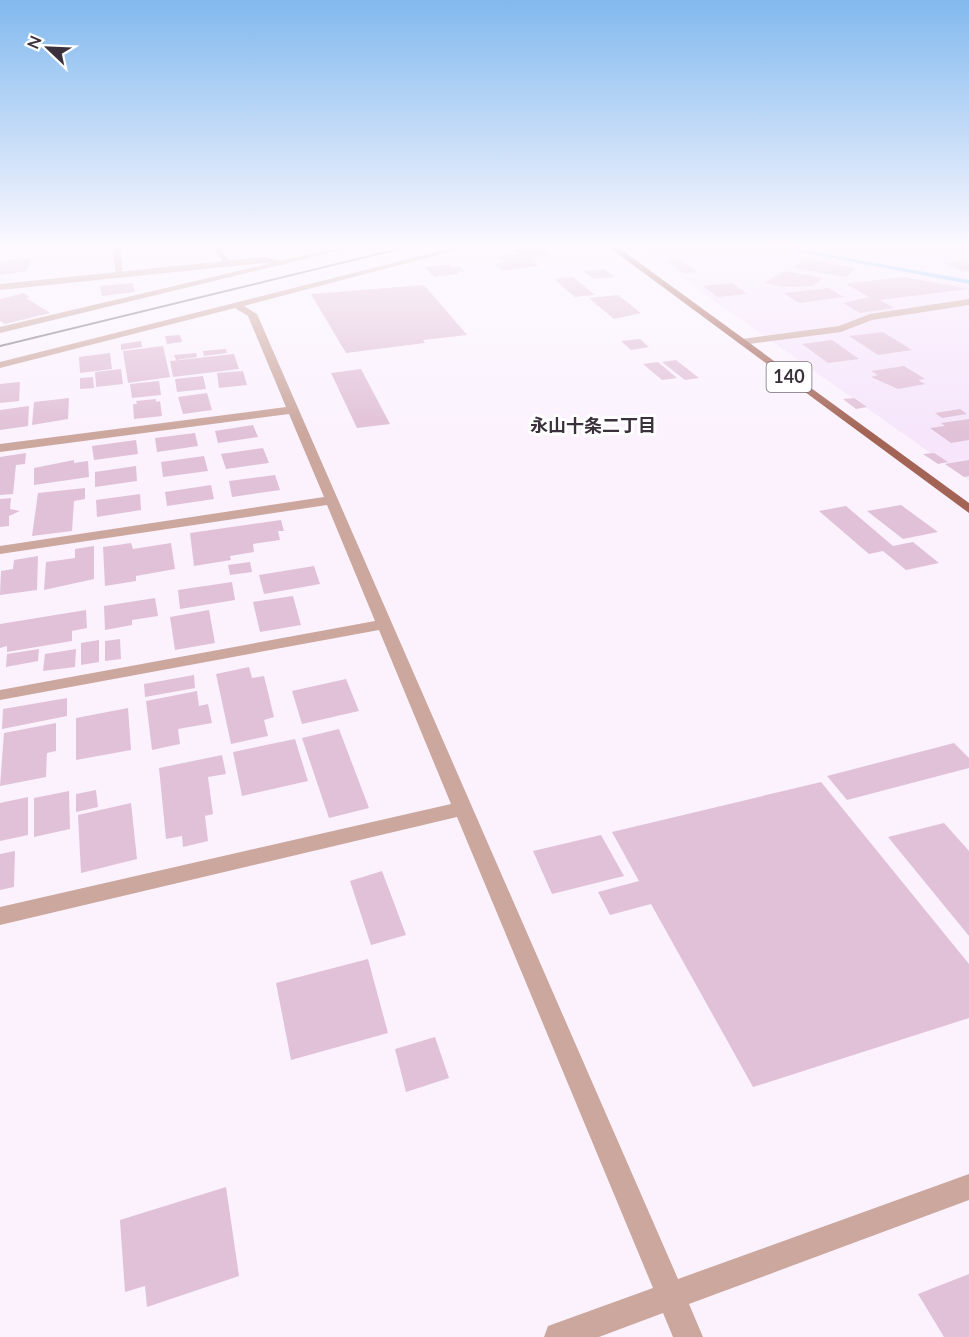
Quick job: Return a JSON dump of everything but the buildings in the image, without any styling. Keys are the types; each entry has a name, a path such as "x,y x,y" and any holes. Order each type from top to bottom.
{"main road":[{"name":"140","path":"695,307 969,509"}],"street":[{"path":"0,330 94,307"},
{"path":"0,365 227,307"},
{"path":"240,307 252,315 688,1337"},
{"path":"742,342 842,328 870,317 938,307"},
{"path":"0,448 293,410"},
{"path":"0,550 331,500"},
{"path":"0,695 383,624"},
{"path":"0,916 462,809"},
{"path":"559,1337 969,1187"}],"shaded area":[{"path":"724,307 969,307 969,480"}],"railway":[{"path":"0,346 159,307"}],"district":[{"name":"永山十条二丁目","path":"593,426"}]}
